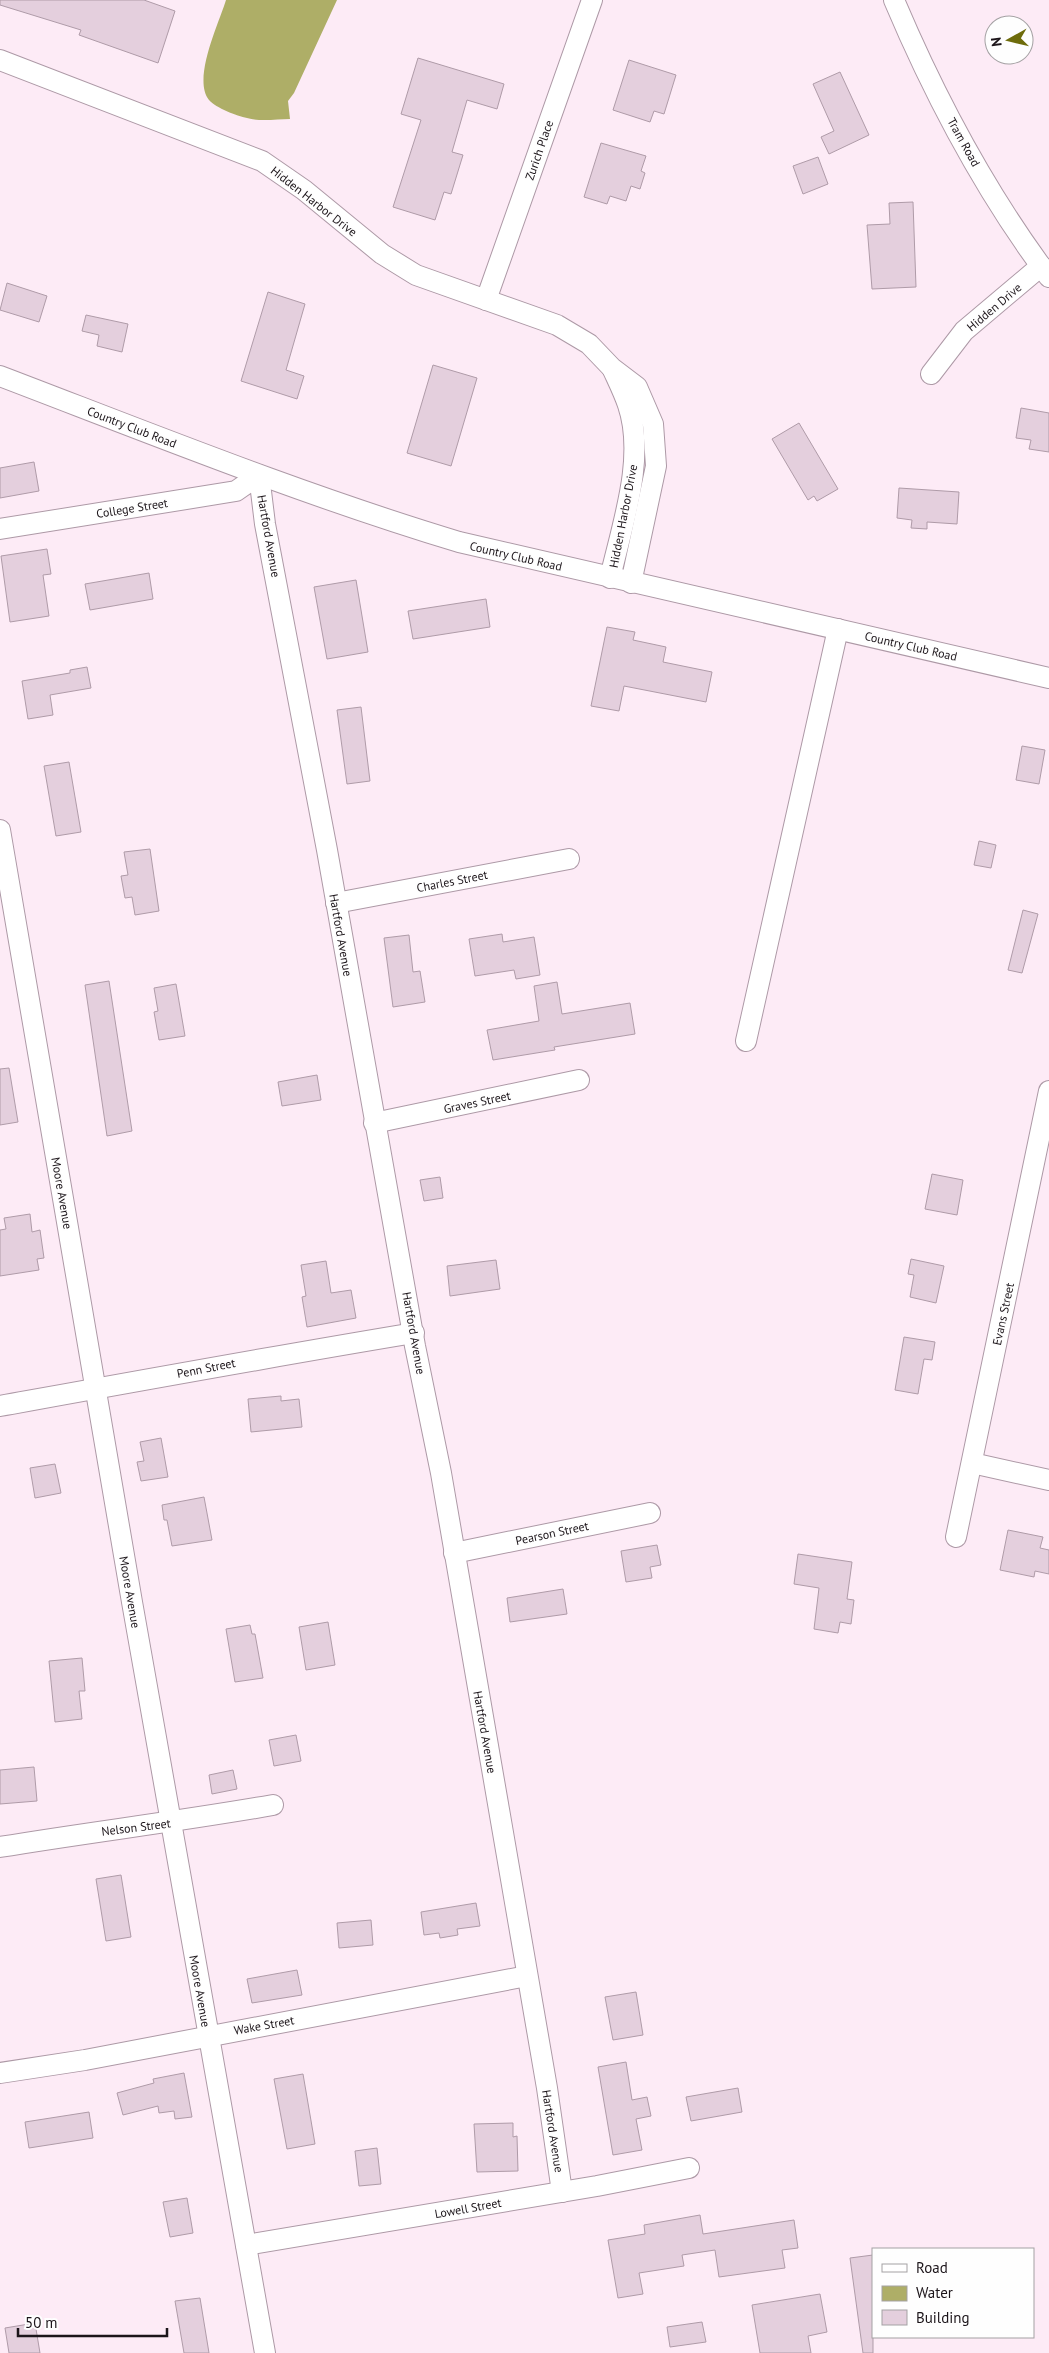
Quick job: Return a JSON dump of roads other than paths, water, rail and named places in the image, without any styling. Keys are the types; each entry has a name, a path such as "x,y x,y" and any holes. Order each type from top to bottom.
{"street":[{"name":"Zurich Place","path":"486,300 592,0"},
{"name":"Tram Road","path":"894,0 909,35 957,130 999,205 1045,272"},
{"name":"Hidden Harbor Drive","path":"0,60 262,161 304,190 382,254 416,275 557,325 589,344 612,368 637,387 653,424 656,466 631,583"},
{"name":"Hidden Drive","path":"931,374 964,331 1045,272"},
{"name":"Hidden Harbor Drive","path":"610,578 634,466 634,434 629,406 612,368"},
{"name":"Country Club Road","path":"0,376 259,476 378,518 459,542 1049,678"},
{"name":"College Street","path":"0,530 236,491 259,476"},
{"name":"Hartford Avenue","path":"259,476 266,524 336,903 374,1123 454,1553 562,2192"},
{"path":"746,1041 838,629"},
{"name":"Moore Avenue","path":"0,830 208,2036 265,2353"},
{"name":"Charles Street","path":"336,903 569,859"},
{"name":"Graves Street","path":"374,1123 579,1080"},
{"name":"Evans Street","path":"956,1537 1049,1091"},
{"name":"Penn Street","path":"0,1406 96,1390 236,1362 414,1333"},
{"path":"972,1463 1049,1480"},
{"name":"Pearson Street","path":"454,1553 650,1513"},
{"name":"Nelson Street","path":"0,1847 171,1823 272,1804"},
{"name":"Wake Street","path":"0,2073 85,2060 527,1976"},
{"name":"Lowell Street","path":"246,2245 562,2192 689,2168"}],"water":[{"path":"226,0 337,0 294,93 288,101 290,119 252,119 227,111 209,100 203,79 205,65"}]}
